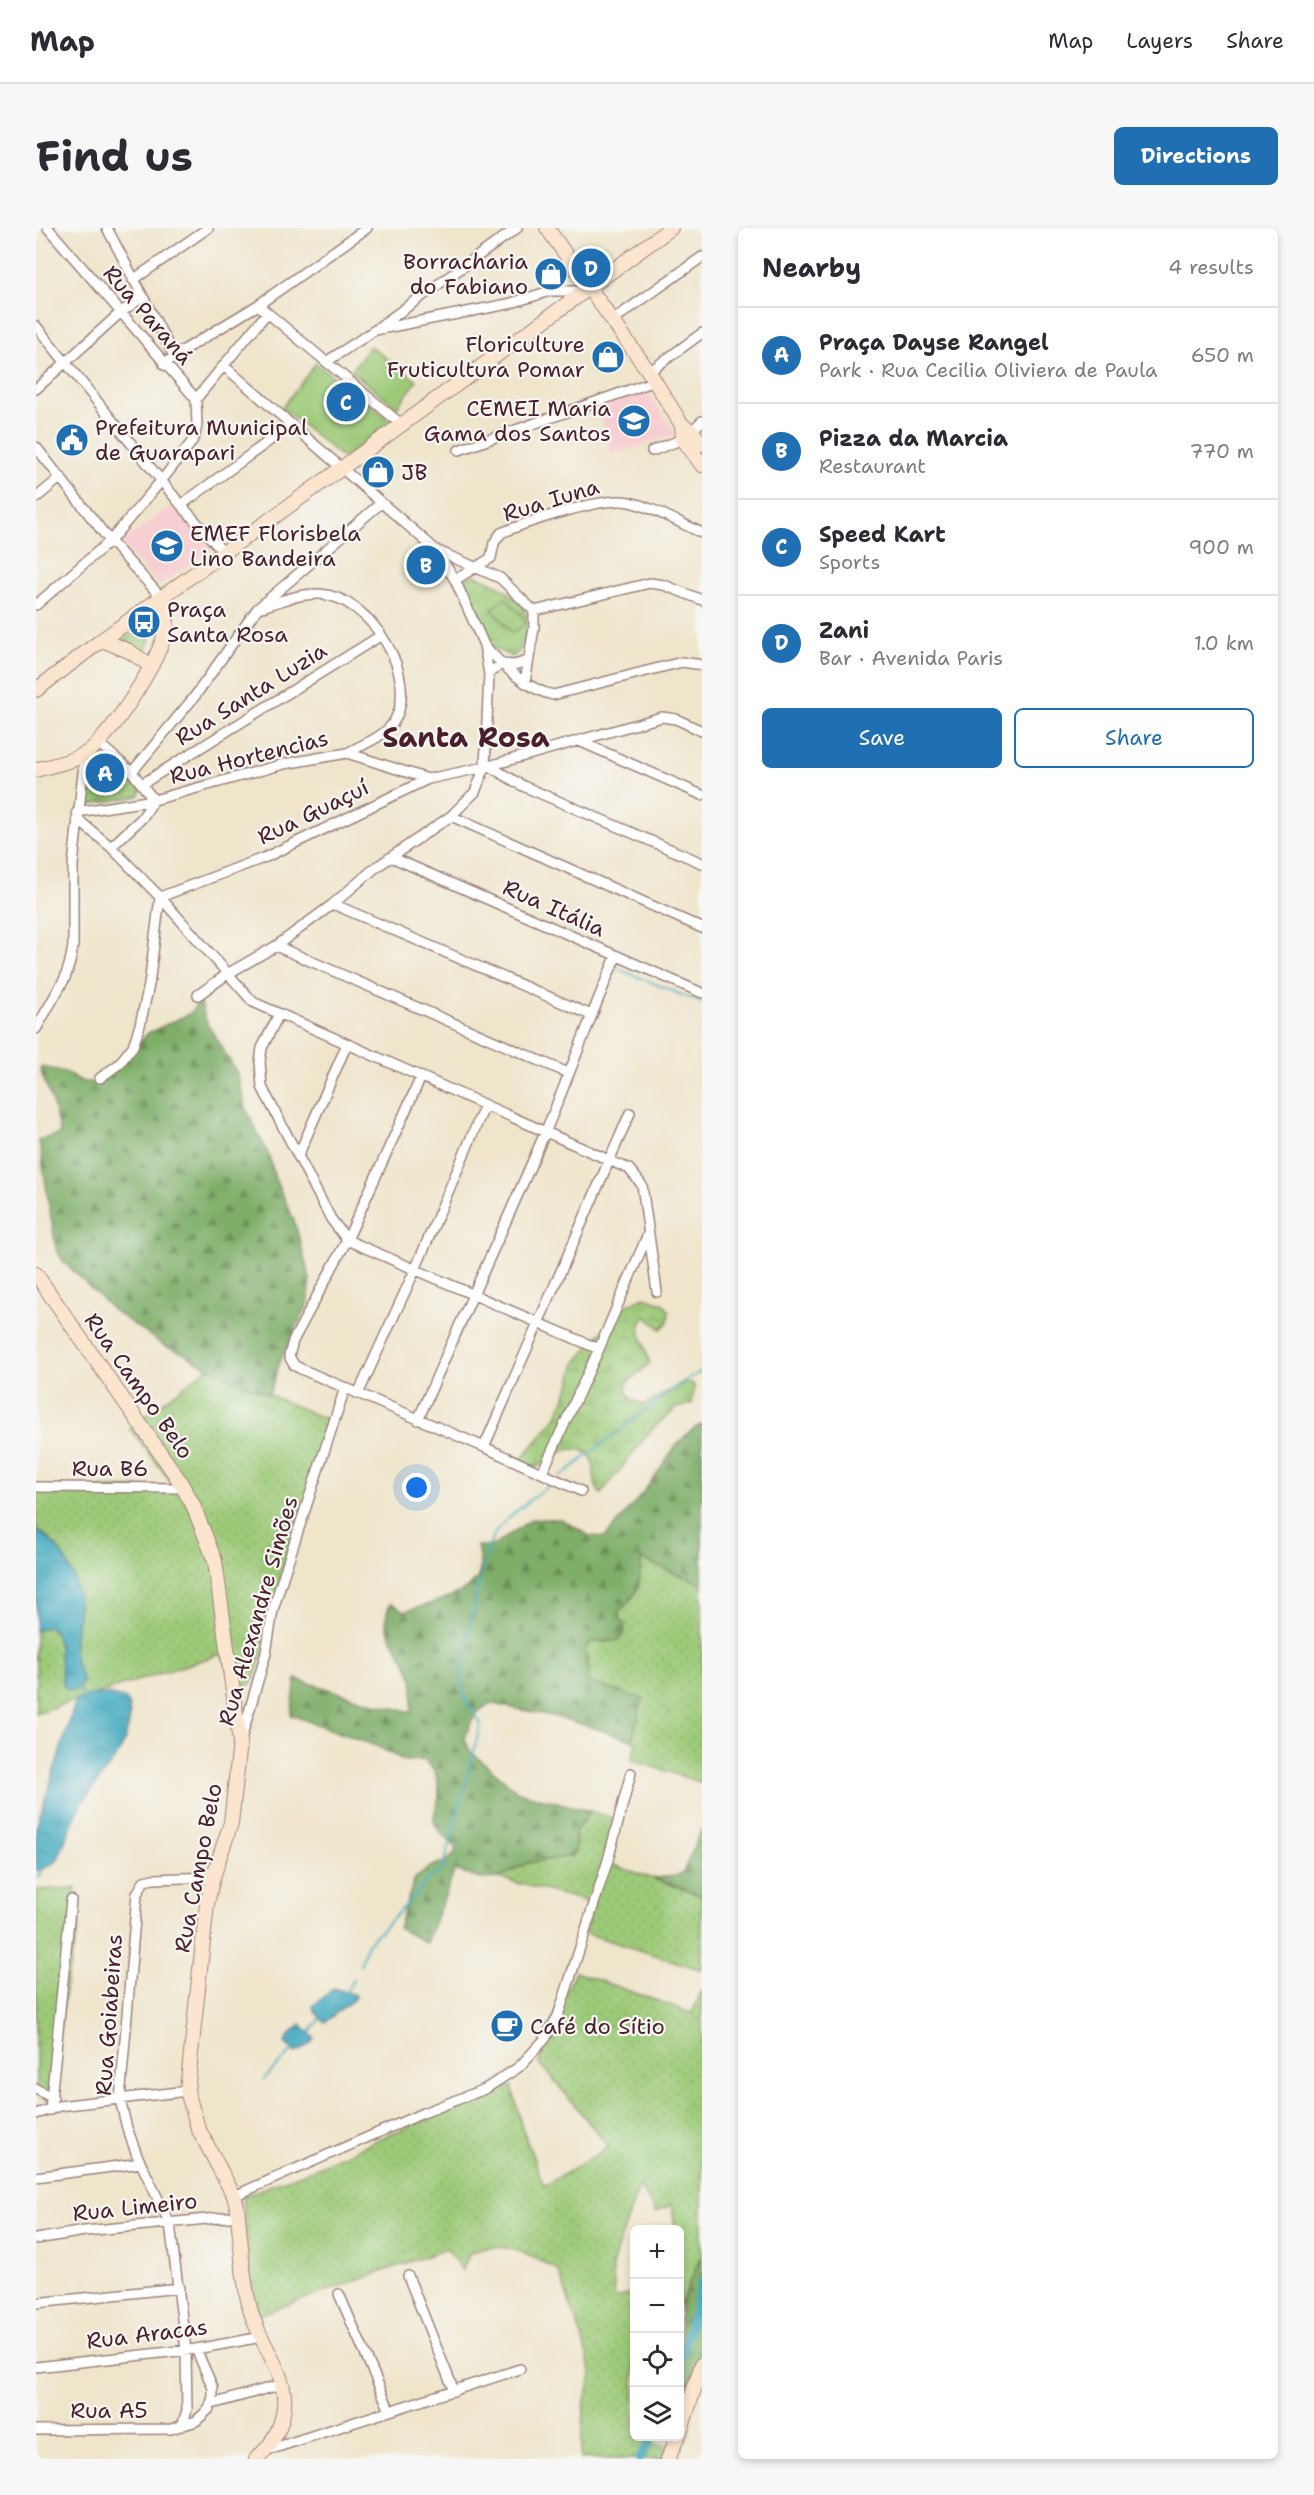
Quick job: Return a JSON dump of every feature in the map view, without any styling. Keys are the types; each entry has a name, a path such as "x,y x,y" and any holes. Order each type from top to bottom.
{"street":[{"name":"Rua Paraná","path":"48,228 164,365 196,399"},
{"path":"107,228 174,356"},
{"path":"133,280 208,228"},
{"path":"164,365 174,356 258,305 367,228"},
{"path":"326,362 375,330 517,228"},
{"path":"547,228 582,289 613,320 652,376 686,432 702,465"},
{"path":"36,690 342,468 582,289 670,228"},
{"path":"613,320 702,257"},
{"path":"375,330 508,304 550,291 582,289"},
{"path":"36,389 120,313 142,297"},
{"path":"258,305 401,423"},
{"path":"36,606 110,541 162,480 195,435 196,399 267,313"},
{"path":"36,326 181,505 224,553"},
{"path":"459,450 652,376 702,333"},
{"path":"224,366 436,550 474,569 500,578"},
{"path":"652,451 702,421"},
{"path":"181,505 291,425"},
{"path":"686,432 702,444"},
{"path":"36,447 110,541 162,598 166,607 166,628 151,666 98,743 85,754 36,770"},
{"path":"36,498 61,477"},
{"name":"Rua Iuna","path":"491,558 494,543 501,533 598,503 622,500 702,533"},
{"path":"132,772 195,696 257,609 381,503"},
{"path":"198,995 229,973 276,946 391,857 451,816 475,792 487,766 489,674 484,645 455,580 436,550"},
{"path":"455,580 491,558 500,578 534,611 534,628 525,682"},
{"path":"534,611 650,583 664,585 702,600"},
{"path":"257,609 298,596 321,594 353,605 380,636 400,671 403,692 400,710 392,725 378,737 347,753"},
{"name":"Rua Santa Luzia","path":"142,784 380,636"},
{"path":"102,640 129,651 151,666"},
{"path":"484,645 501,664 525,682 544,693 562,695 682,662 702,665"},
{"path":"489,674 501,664 514,665 528,661"},
{"name":"Rua Guaçuí","path":"160,897 266,857 428,779 487,766 669,716 702,731"},
{"path":"579,741 702,795"},
{"path":"98,743 132,772 154,800 142,818 111,847"},
{"name":"Rua Hortencias","path":"77,816 154,800 284,764 347,753 428,779"},
{"path":"36,1029 65,978 73,946 73,865 85,754"},
{"path":"487,766 523,786 702,863"},
{"path":"77,816 160,897 253,1002 545,1134 629,1169 642,1185 657,1292"},
{"path":"451,816 702,928"},
{"name":"Rua Itália","path":"391,857 702,993"},
{"path":"100,1078 119,1064 133,1046 140,1025 149,985 160,897"},
{"path":"333,904 591,1015"},
{"path":"276,946 568,1073"},
{"path":"418,1420 545,1134 616,957"},
{"path":"279,1014 262,1048 260,1062 262,1087 331,1219 347,1240 599,1349"},
{"path":"298,1156 347,1044"},
{"path":"421,1077 347,1240 293,1341 289,1356 294,1365 301,1369 581,1491"},
{"path":"358,1394 416,1270 485,1106"},
{"path":"484,1447 630,1113"},
{"path":"542,1473 599,1349 648,1232"},
{"name":"Rua Campo Belo","path":"36,1274 183,1488 193,1505 214,1561 240,1742 231,1823 213,1878 203,1933 186,2091 198,2128 234,2196 252,2315 283,2384 285,2402 278,2429 261,2455"},
{"name":"Rua Alexandre Simões","path":"240,1742 266,1653 273,1610 345,1388"},
{"name":"Rua B6","path":"36,1487 183,1488"},
{"path":"234,2196 423,2113 485,2089 519,2067 545,2039 558,2016 608,1860 631,1773"},
{"name":"Rua Goiabeiras","path":"182,2426 187,2410 191,2349 170,2224 141,2163 127,2128 120,2100 137,1894 144,1881 153,1879 213,1878"},
{"path":"50,2110 71,1900"},
{"path":"36,2089 53,2098"},
{"path":"36,2114 59,2106 186,2091"},
{"path":"36,2177 141,2163"},
{"name":"Rua Limeiro","path":"36,2239 85,2231 238,2216"},
{"path":"408,2276 454,2391"},
{"path":"36,2303 179,2288"},
{"path":"339,2295 390,2411"},
{"name":"Rua Aracas","path":"36,2367 191,2349 262,2337"},
{"path":"182,2426 205,2414 212,2404 213,2388 191,2349"},
{"path":"684,2420 702,2364"},
{"path":"261,2455 520,2369"},
{"path":"212,2404 276,2386"},
{"name":"Rua A5","path":"36,2430 171,2430 182,2426"},
{"path":"668,2459 676,2441"}],"shaded area":[{"name":"CEMEI Maria Gama dos Santos","path":"645,389 676,434 611,455 598,407"},
{"name":"EMEF Florisbela Lino Bandeira","path":"172,505 213,549 158,586 121,543"}],"green space":[{"path":"370,346 417,381 397,407 351,371"},
{"path":"316,363 392,422 343,458 282,408"},
{"path":"474,575 505,590 521,605 526,615 528,625 525,637 520,650 513,657 493,648 486,639 465,585 466,578"},
{"path":"505,597 527,622 512,633 492,609"},
{"path":"158,614 145,653 122,640"},
{"path":"101,758 113,762 129,775 141,790 139,796 85,804 86,765"},
{"path":"199,999 207,1023 237,1073 247,1111 269,1156 275,1179 294,1220 310,1279 309,1302 281,1359 269,1395 165,1346 114,1311 63,1261 56,1249 39,1140 60,1134 52,1101 40,1069 43,1067 65,1072 83,1082 95,1082 106,1078 148,1033 191,1013"},
{"path":"644,1297 663,1303 669,1311 668,1322 661,1329 646,1317 640,1323 641,1336 650,1363 627,1383 626,1391 631,1399 644,1405 683,1383 692,1383 694,1386 692,1404 677,1408 652,1429 601,1494 595,1483 591,1458 588,1453 581,1450 566,1450 532,1470 525,1472 520,1469 518,1463 556,1418 570,1385 576,1362 622,1308"},
{"path":"208,1368 332,1422 255,1677 250,1684 239,1688 221,1654 36,1713 36,1631 46,1627 51,1628 55,1633 60,1647 63,1685 80,1687 83,1683 74,1652 78,1603 74,1578 63,1555 36,1529 36,1489 175,1487 129,1428"},
{"path":"702,1424 702,1584 641,1559 640,1576 635,1594 619,1611 619,1618 625,1625 624,1633 617,1641 590,1642 585,1650 590,1673 588,1682 643,1699 632,1740 562,1718 493,1704 478,1712 471,1722 465,1739 470,1751 518,1792 590,1811 575,1833 575,1852 572,1856 527,1863 499,1878 480,1879 455,1870 426,1943 398,1928 415,1878 431,1867 447,1861 456,1849 441,1833 434,1820 439,1796 435,1773 423,1760 405,1761 379,1747 291,1715 296,1679 376,1704 412,1712 412,1679 392,1640 386,1622 391,1603 405,1611 446,1598 467,1588 475,1581 480,1571 477,1546 493,1546 532,1519 561,1519 590,1536 605,1537 644,1491 681,1440"},
{"path":"640,1559 702,1584 702,1783 632,1760 636,1742 632,1740 643,1699 587,1682 590,1673 585,1650 590,1642 609,1642 625,1625 619,1618 619,1611 636,1588"},
{"path":"590,1811 616,1819 605,1862 702,1896 702,1970 585,1933 592,1903 499,1878 527,1863 572,1856 576,1846 575,1833"},
{"path":"702,1828 702,1896 654,1878 676,1876 683,1872"},
{"path":"75,1888 79,1925 67,1977 49,2101 36,2094 36,1890"},
{"path":"575,1972 692,2013 702,1990 702,2254 684,2297 684,2225 675,2225 672,2204 656,2212 639,2186 612,2265 615,2299 630,2293 630,2441 649,2441 652,2444 667,2446 664,2459 580,2459 585,2400 592,2376 582,2337 558,2270 515,2250 494,2247 470,2253 462,2270 446,2249 259,2315 250,2276 243,2196 314,2169 390,2134 512,2086 522,2128 544,2186 609,2147 540,2063 542,2043"},
{"path":"702,2254 702,2355 684,2416 684,2333 684,2297"}],"water":[{"path":"36,1529 63,1555 74,1578 77,1591 78,1616 74,1652 83,1683 73,1691 66,1689 63,1683 59,1646 54,1631 47,1627 36,1631"},
{"path":"100,1693 126,1699 130,1718 121,1750 80,1806 57,1861 40,1871 36,1870 36,1828 76,1700"},
{"path":"334,1988 355,1995 354,1999 325,2022 315,2012 313,2006"},
{"path":"301,2024 314,2038 311,2043 296,2053 285,2043"}],"waterway":[{"path":"616,968 702,1003"},
{"path":"560,1477 678,1385 702,1371"},
{"path":"360,1966 367,1944 410,1901 427,1880 443,1870 481,1723 465,1697 462,1675 468,1633 486,1558 497,1530 503,1523 553,1482"},
{"path":"75,1687 86,1698"},
{"path":"36,1865 40,1871 40,1875 36,1876"},
{"path":"346,1992 354,1979"},
{"path":"310,2032 321,2018"},
{"path":"264,2079 294,2049"},
{"path":"684,2348 702,2281"},
{"path":"639,2459 651,2441"}],"place":[{"name":"Zani","path":"591,268"},
{"name":"Borracharia do Fabiano","path":"551,274"},
{"name":"Floriculture Fruticultura Pomar","path":"608,357"},
{"name":"Speed Kart","path":"346,402"},
{"name":"CEMEI Maria Gama dos Santos","path":"634,421"},
{"name":"Prefeitura Municipal de Guarapari","path":"72,440"},
{"name":"JB","path":"378,472"},
{"name":"EMEF Florisbela Lino Bandeira","path":"167,546"},
{"name":"Pizza da Marcia","path":"426,565"},
{"name":"Praça Santa Rosa","path":"144,622"},
{"name":"Praça Dayse Rangel","path":"105,773"},
{"name":"Café do Sítio","path":"507,2026"}],"district":[{"name":"Santa Rosa","path":"466,737"}]}
